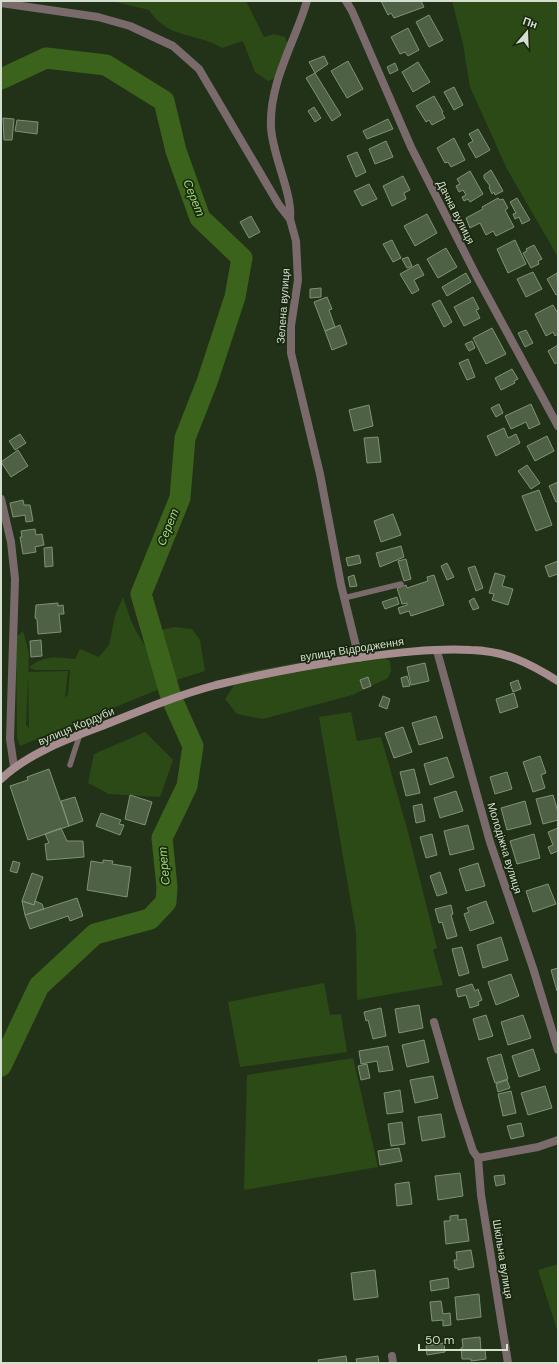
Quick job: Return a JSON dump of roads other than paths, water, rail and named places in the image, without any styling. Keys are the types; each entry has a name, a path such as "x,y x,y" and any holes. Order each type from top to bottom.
{"street":[{"path":"290,219 291,210 277,162 270,127 273,99 286,55 307,1"},
{"name":"Дачна вулиця","path":"346,1 352,11 410,147 476,275 558,426"},
{"name":"Зелена вулиця","path":"1,3 98,17 130,26 173,46 199,69 279,205 290,219 296,241 298,280 291,326 291,353 320,474 344,598 359,658"},
{"path":"1,499 11,542 15,579 10,739 14,767"},
{"name":"Молодіжна вулиця","path":"437,650 490,842 533,968 558,1050"},
{"name":"вулиця Відродження","path":"141,710 216,685 398,652 471,650 500,654 529,663 558,680"},
{"name":"вулиця Кордуби","path":"1,779 14,767 61,742 141,710"},
{"path":"434,1022 458,1105 473,1151 478,1158 538,1147 558,1140"},
{"name":"Шкільна вулиця","path":"478,1158 481,1195 508,1363"}],"lane":[{"path":"344,598 401,584"},
{"path":"70,766 80,734"}],"waterway":[{"name":"Серет","path":"1,79 46,58 106,65 164,101 176,151 200,218 242,258 235,297 207,382 185,438 180,498 141,594 171,697 193,746 187,786 162,838 167,887 166,902 150,919 95,934 39,986 1,1066"}]}
